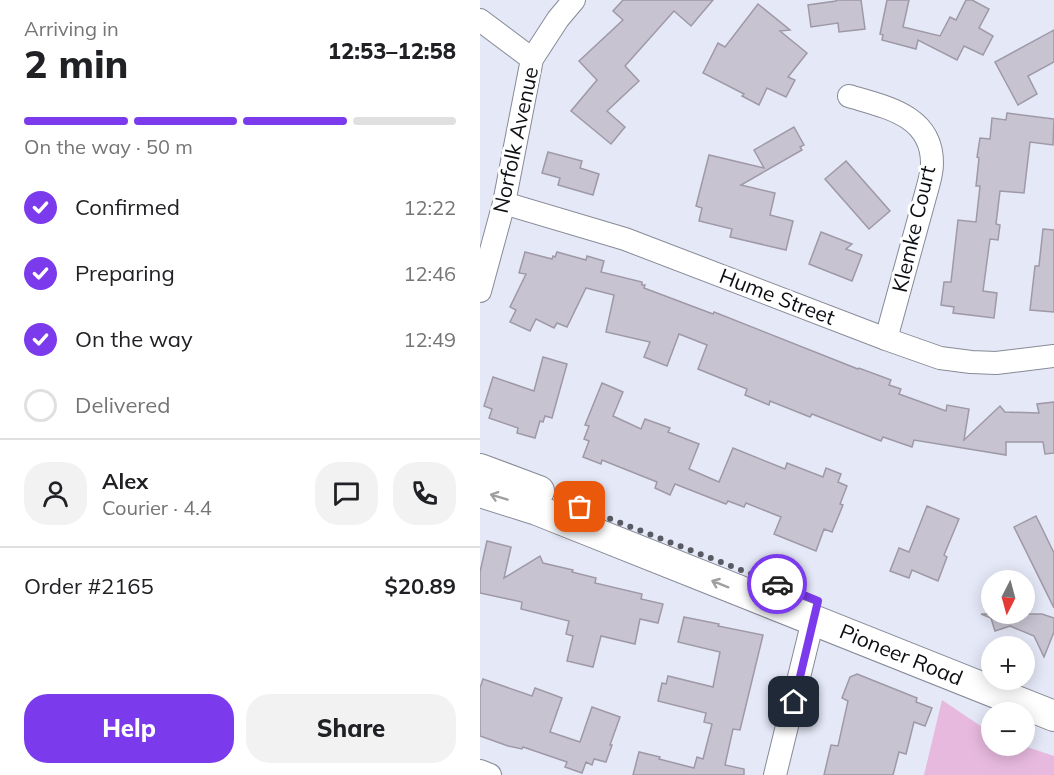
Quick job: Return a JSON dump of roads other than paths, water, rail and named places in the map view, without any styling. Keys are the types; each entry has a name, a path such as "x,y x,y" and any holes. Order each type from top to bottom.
{"main road":[{"name":"Pioneer Road","path":"480,469 815,611 1054,716"},
{"name":"Pioneer Road","path":"480,492 537,510 815,611 981,667"},
{"path":"1035,689 1054,696"}],"street":[{"name":"Norfolk Avenue","path":"480,291 504,203 532,59 558,19 574,0"},
{"path":"480,20 532,59"},
{"name":"Klemke Court","path":"849,96 900,112 916,123 928,142 932,162 928,186 886,339"},
{"name":"Hume Street","path":"504,203 625,239 940,358 996,363 1054,356"},
{"path":"775,775 815,611"},
{"path":"480,771 490,775"}]}
